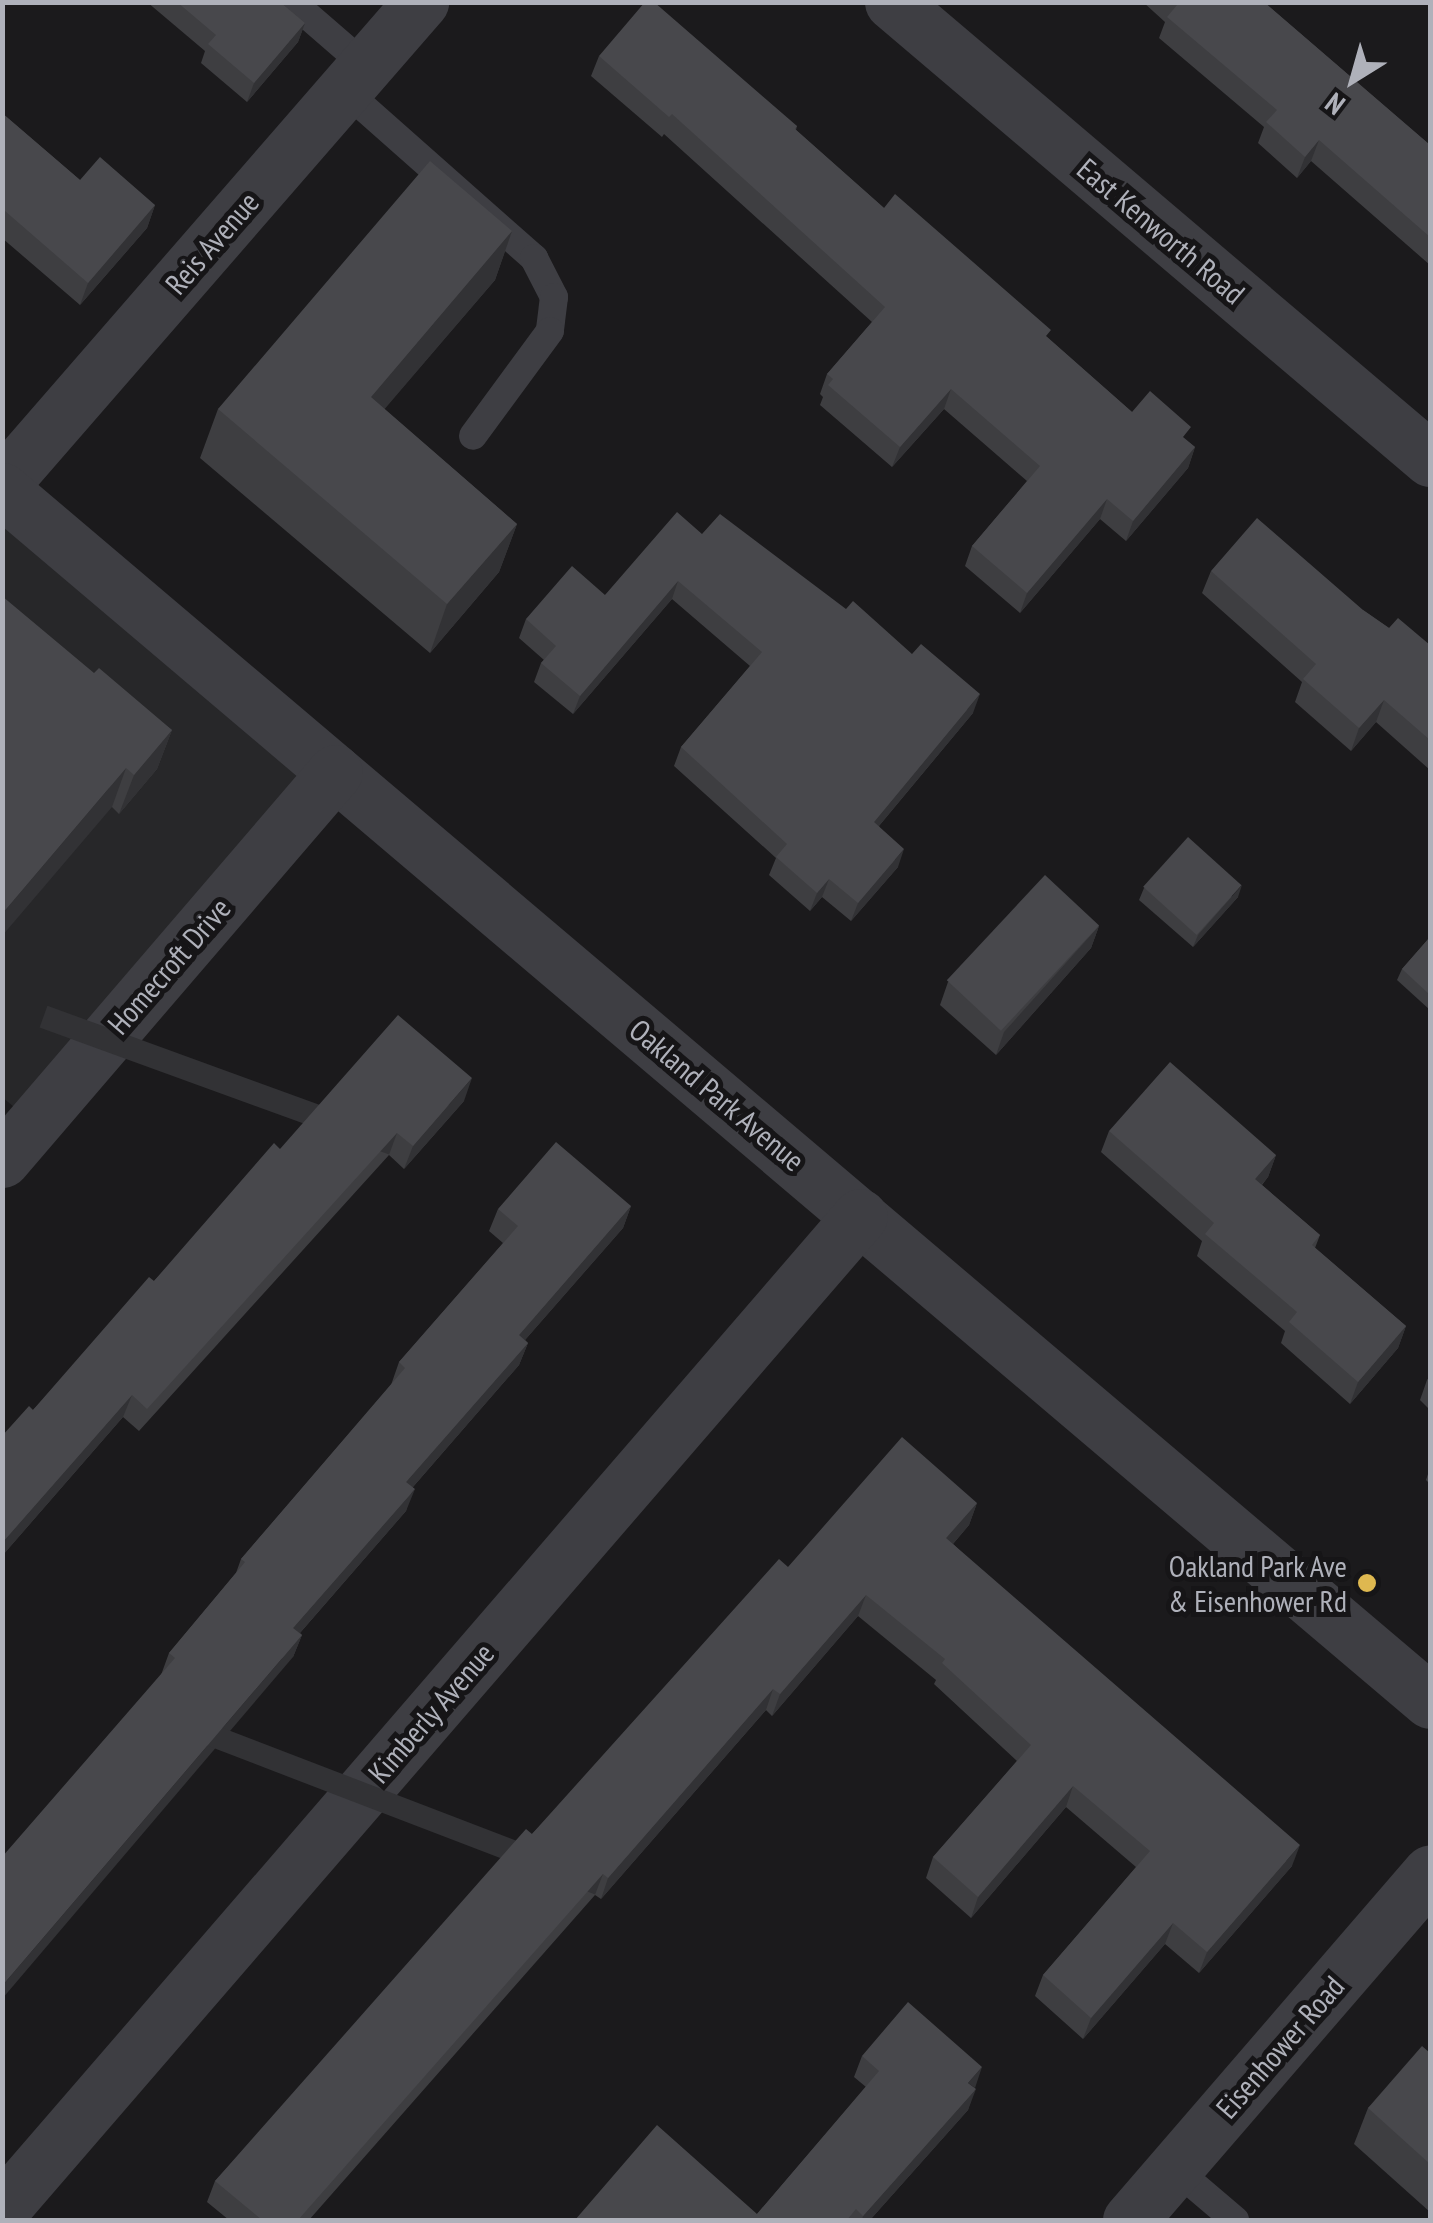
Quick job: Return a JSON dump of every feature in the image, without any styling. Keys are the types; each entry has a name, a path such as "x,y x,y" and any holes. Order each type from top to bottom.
{"street":[{"name":"Reis Avenue","path":"2,487 421,2"},
{"name":"East Kenworth Road","path":"892,2 1430,459"},
{"name":"Oakland Park Avenue","path":"2,487 1430,1702"},
{"name":"Homecroft Drive","path":"2,1160 335,772"},
{"name":"Kimberly Avenue","path":"2,2209 860,1216"},
{"name":"Eisenhower Road","path":"1130,2220 1430,1872"}],"lane":[{"path":"292,2 355,78 534,258 554,297 550,331 473,436"},
{"path":"1175,2169 1236,2220"}],"shaded area":[{"path":"2,499 328,780 32,1122 2,1097"}],"building":[{"path":"177,2 280,2 305,23 254,83 208,44 216,35"},
{"path":"645,2 654,2 797,126 795,129 884,208 895,194 1051,330 1046,336 1132,412 1150,391 1191,427 1183,437 1195,447 1133,521 1107,499 1027,593 972,546 1040,466 951,389 900,447 828,385 833,379 827,374 885,307 672,114 669,117 599,56"},
{"path":"1175,2 1264,2 1430,145 1430,237 1319,140 1305,157 1266,122 1277,110 1167,17 1177,5"},
{"path":"2,113 80,180 100,157 155,205 88,283 5,211 2,214"},
{"path":"430,161 512,231 371,397 517,524 447,604 218,409"},
{"path":"677,512 702,534 720,514 846,609 853,601 912,654 921,644 980,694 874,822 904,849 858,903 829,879 817,893 776,857 787,844 681,747 762,652 678,581 580,696 541,663 556,646 526,619 572,566 605,595"},
{"path":"1257,518 1363,610 1389,628 1398,618 1430,645 1430,740 1384,700 1359,728 1303,679 1316,664 1211,571"},
{"path":"2,596 94,673 99,668 172,730 134,775 126,768 2,914"},
{"path":"1188,837 1242,885 1197,935 1143,887"},
{"path":"1045,875 1099,925 1001,1031 947,980"},
{"path":"1430,937 1430,995 1402,969"},
{"path":"398,1015 472,1078 413,1146 397,1133 147,1409 132,1395 2,1543 2,1436 29,1406 33,1410 149,1277 154,1281 274,1143 280,1149"},
{"path":"1170,1062 1276,1155 1255,1179 1320,1235 1312,1245 1406,1326 1358,1382 1289,1322 1297,1312 1205,1234 1214,1223 1109,1131"},
{"path":"556,1142 631,1206 519,1335 528,1343 406,1482 415,1489 293,1628 302,1635 2,1986 2,1857 175,1658 169,1653 245,1562 241,1559 405,1368 399,1362 518,1226 498,1209"},
{"path":"902,1437 977,1503 946,1538 1300,1845 1207,1952 1173,1923 1091,2018 1043,1975 1150,1851 1073,1786 978,1897 933,1857 1031,1745 942,1663 945,1659 866,1595 780,1694 773,1689 608,1878 603,1874 298,2220 262,2220 215,2181 526,1829 532,1834 779,1559 788,1567"},
{"path":"908,2002 982,2067 968,2083 976,2089 863,2216 856,2209 847,2220 575,2220 657,2125 757,2214 879,2071 862,2056"},
{"path":"1422,2046 1430,2053 1430,2164 1368,2108"}],"place":[{"name":"Oakland Park Ave & Eisenhower Rd","path":"1367,1583"}]}
